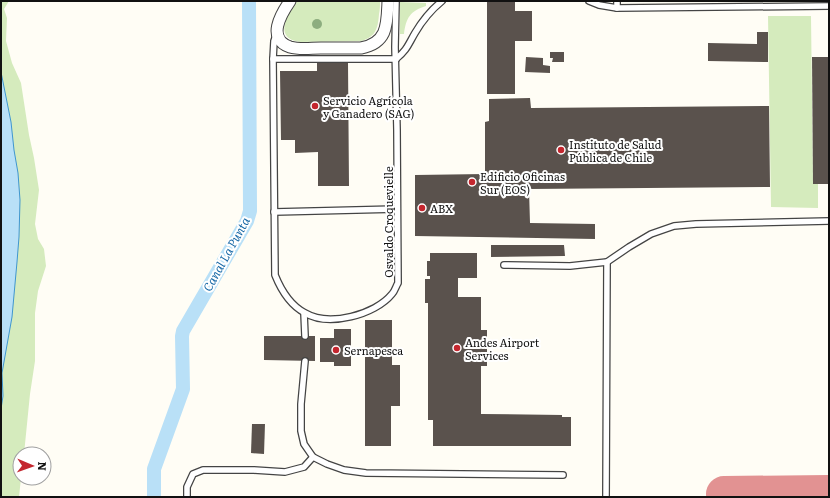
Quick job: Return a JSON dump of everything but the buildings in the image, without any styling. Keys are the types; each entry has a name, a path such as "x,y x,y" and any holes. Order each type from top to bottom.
{"street":[{"path":"290,1 281,16 276,33 281,42 291,47 298,48 361,48 369,47 375,44 384,35 386,29 388,1"}],"lane":[{"name":"Osvaldo Croquevielle","path":"276,33 272,59 275,275 286,296 294,306 304,313 313,317 324,319 339,319 354,316 371,310 385,302 394,293 398,283 396,1"},
{"path":"272,59 396,59 409,46 415,33 430,12 442,1"},
{"path":"590,1 599,5 617,8 829,6"},
{"path":"617,1 617,8"},
{"path":"274,212 398,209"},
{"path":"504,265 570,266 607,262 652,234 674,226 829,220"},
{"path":"606,497 607,262"},
{"path":"304,313 305,336"},
{"path":"305,360 301,404 301,431 304,444 313,457 327,464 344,470 366,473 564,475"},
{"path":"187,497 187,487 192,474 203,470 254,470 285,472 304,468 313,457"}],"green space":[{"path":"1,1 9,1 4,9 7,18 6,41 12,63 21,83 39,190 35,224 38,239 44,249 46,266 38,291 35,313 35,361 25,446 12,446 12,486 20,486 19,497 1,497"},
{"path":"297,1 380,1 377,28 370,37 361,41 300,42 292,40 287,36 285,25 289,13"},
{"path":"400,2 426,3 426,6 416,10 410,16 406,24 404,34 400,34"},
{"path":"768,16 811,16 813,184 818,184 818,208 771,207"}],"water":[{"path":"1,72 11,122 20,200 19,237 12,317 2,373 3,396 1,409"}],"waterway":[{"name":"Canal La Punta","path":"154,497 154,469 183,389 183,331 247,221 250,211 249,1"}],"taxiway":[{"path":"724,494 829,493"}],"place":[{"name":"Servicio Agrícola y Ganadero (SAG)","path":"315,106"},
{"name":"Instituto de Salud Pública de Chile","path":"561,150"},
{"name":"Edificio Oficinas Sur (EOS)","path":"472,182"},
{"name":"ABX","path":"422,208"},
{"name":"Andes Airport Services","path":"457,348"},
{"name":"Sernapesca","path":"336,350"}]}
